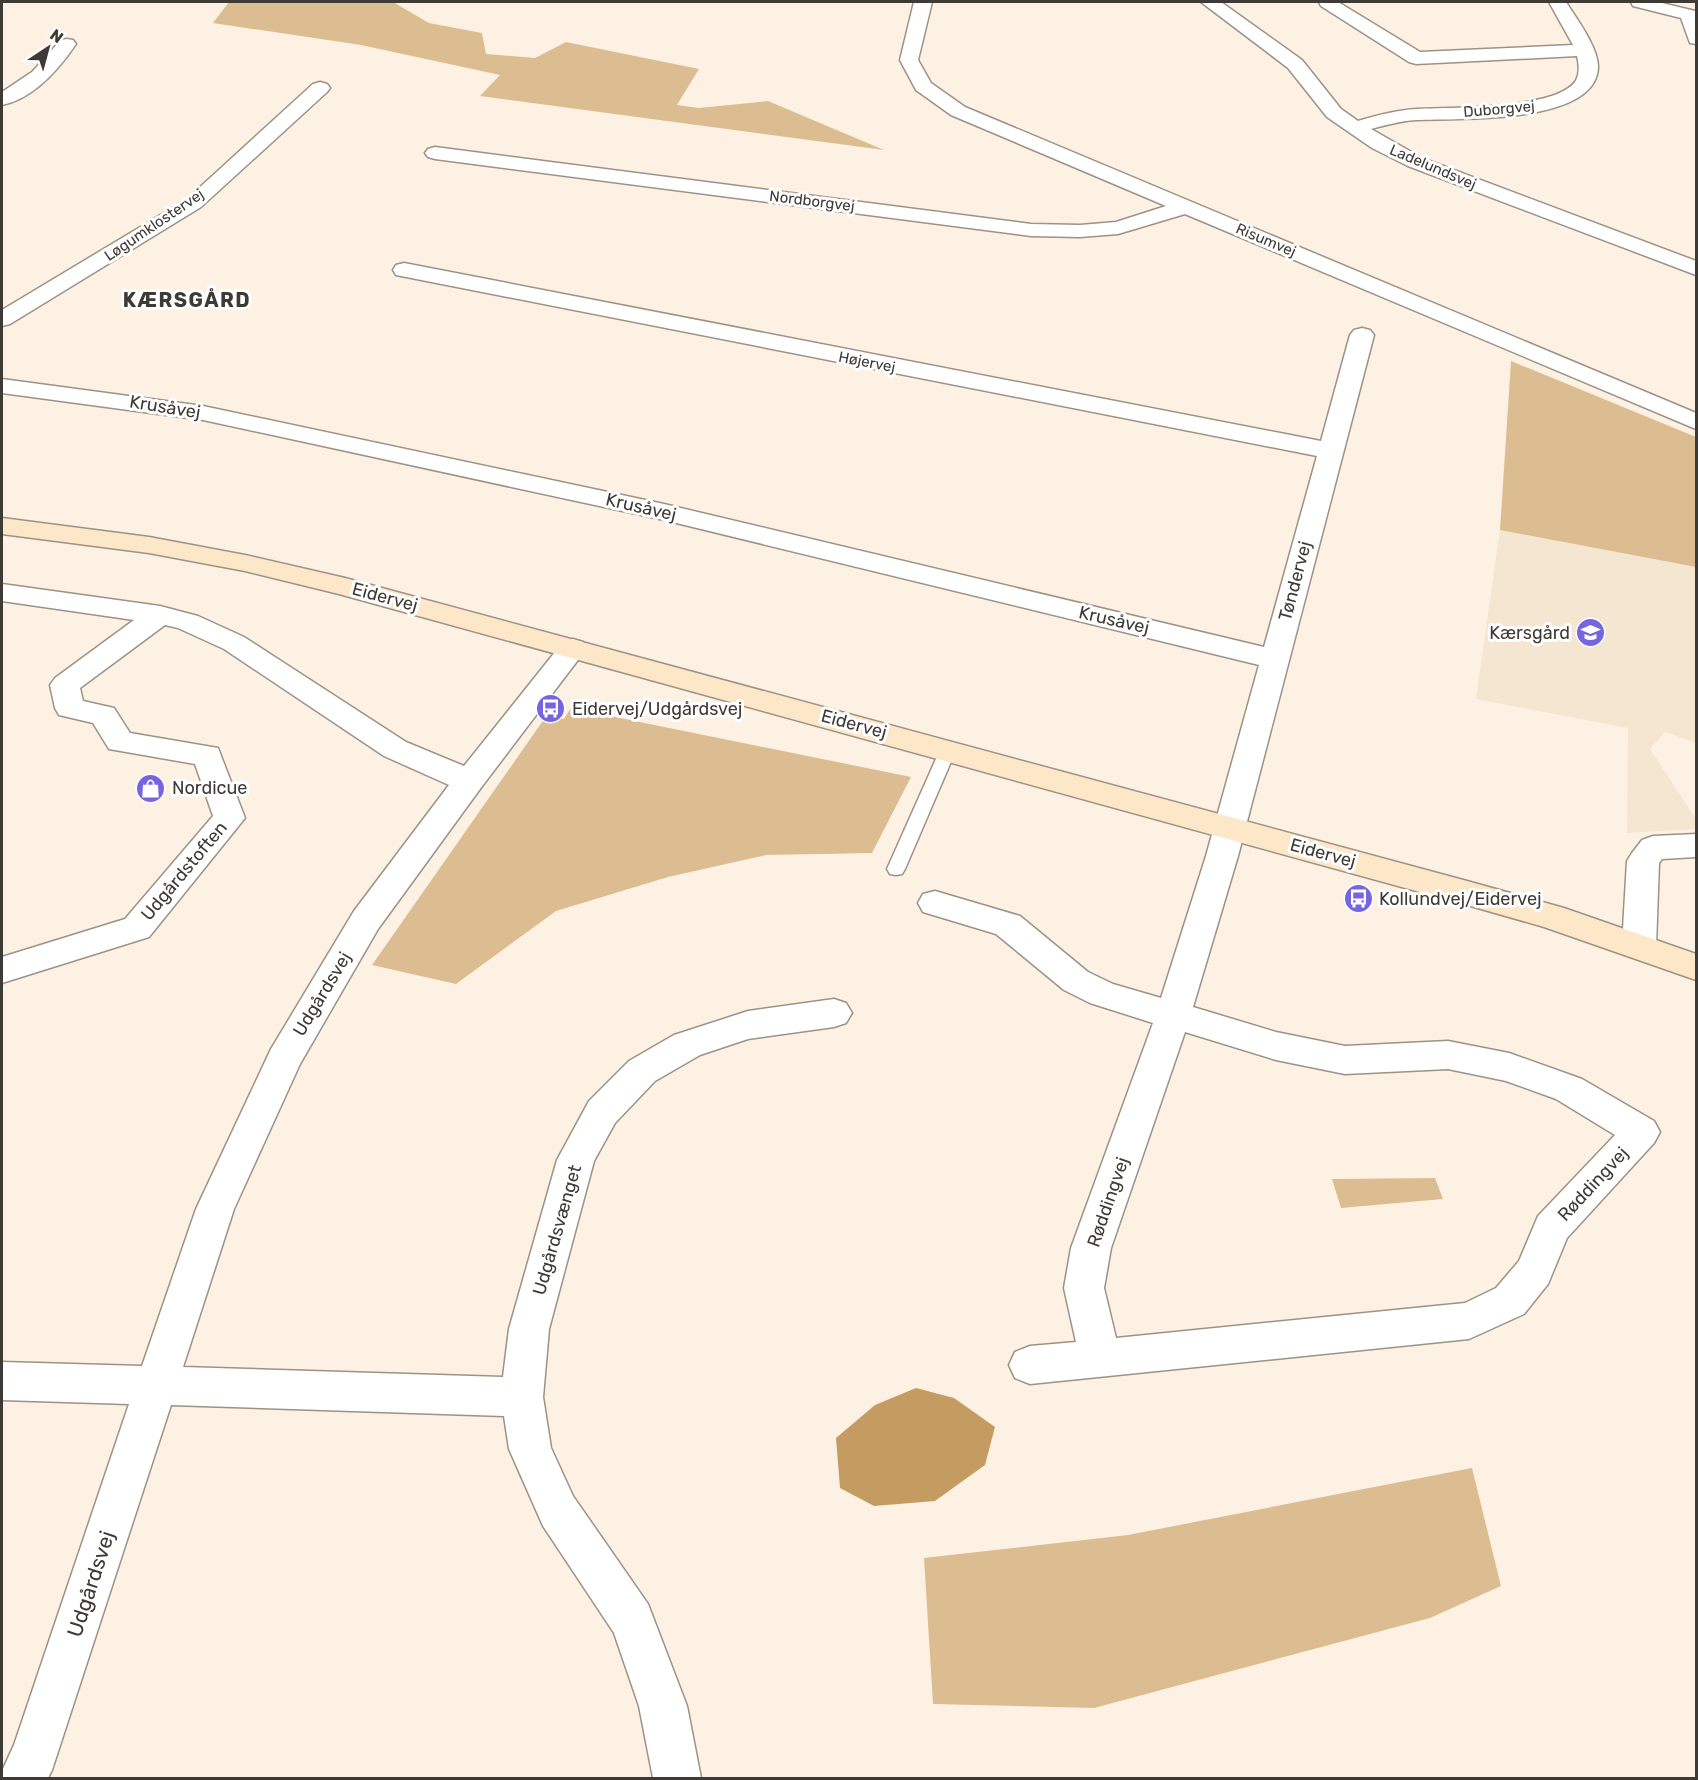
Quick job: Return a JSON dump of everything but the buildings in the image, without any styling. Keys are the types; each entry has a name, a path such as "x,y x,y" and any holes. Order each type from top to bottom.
{"street":[{"name":"Risumvej","path":"923,2 909,60 923,87 958,111 1696,422"},
{"name":"Ladelundsvej","path":"1210,2 1295,64 1334,113 1379,144 1415,162 1696,268"},
{"path":"1327,2 1416,58 1583,50"},
{"name":"Duborgvej","path":"1354,128 1399,116 1514,111 1569,97 1586,82 1590,69 1583,50 1558,2"},
{"path":"1639,2 1689,15 1696,39"},
{"path":"2,99 38,77 53,64 67,44"},
{"name":"Løgumklostervej","path":"2,319 194,203 320,88"},
{"name":"Nordborgvej","path":"435,153 1030,230 1080,231 1118,228 1186,207"},
{"name":"Højervej","path":"404,270 1331,451"},
{"name":"Tøndervej","path":"1229,826 1362,335"},
{"name":"Krusåvej","path":"2,386 203,413 640,507 1274,658"},
{"name":"Eidervej","path":"2,526 149,545 246,563 345,587 1229,826 1552,917 1696,966"},
{"path":"2,593 160,615 188,622 234,643 395,749 470,781"},
{"name":"Udgårdstoften","path":"2,970 137,928 229,818 207,755 120,742 103,715 70,708 65,685 160,615"},
{"name":"Udgårdsvej","path":"23,1779 35,1752 215,1209 284,1059 366,920 573,648"},
{"name":"Røddingvej","path":"1100,1359 1084,1288 1091,1248 1173,1015 1222,856 1229,826"},
{"path":"1639,946 1643,861 1653,848 1696,846"},
{"name":"Røddingvej","path":"934,903 1008,925 1076,981 1102,994 1276,1046 1345,1060 1448,1055 1509,1067 1569,1089 1641,1132 1552,1228 1534,1272 1510,1301 1469,1321 1030,1365"},
{"name":"Udgårdsvænget","path":"677,1779 663,1706 632,1620 558,1511 530,1449 522,1397 529,1329 576,1160 602,1112 642,1071 687,1045 748,1025 834,1013"},
{"path":"2,1381 156,1388 522,1397"}],"lane":[{"path":"896,869 948,750"}],"shaded area":[{"path":"229,2 393,2 429,23 482,33 486,54 535,58 566,42 699,69 677,105 699,108 768,101 884,150 480,96 500,75 361,45 213,23"},
{"path":"1511,361 1696,437 1696,567 1500,530"},
{"name":"Kærsgård","path":"1500,530 1696,567 1696,743 1665,732 1650,749 1696,819 1696,829 1627,833 1628,728 1476,699"},
{"path":"571,708 911,777 872,853 766,855 668,877 556,911 456,984 372,965 547,715 564,719"},
{"path":"1435,1178 1443,1199 1341,1208 1332,1179"},
{"path":"916,1388 954,1398 995,1427 985,1465 935,1501 874,1506 840,1488 836,1438 875,1405"},
{"path":"1472,1468 1501,1586 1430,1618 1094,1708 933,1704 924,1558 1128,1535"}],"place":[{"name":"Kærsgård","path":"1591,633"},
{"name":"Eidervej/Udgårdsvej","path":"551,709"},
{"name":"Nordicue","path":"151,788"},
{"name":"Kollundvej/Eidervej","path":"1358,899"}],"district":[{"name":"KÆRSGÅRD","path":"187,300"}]}
